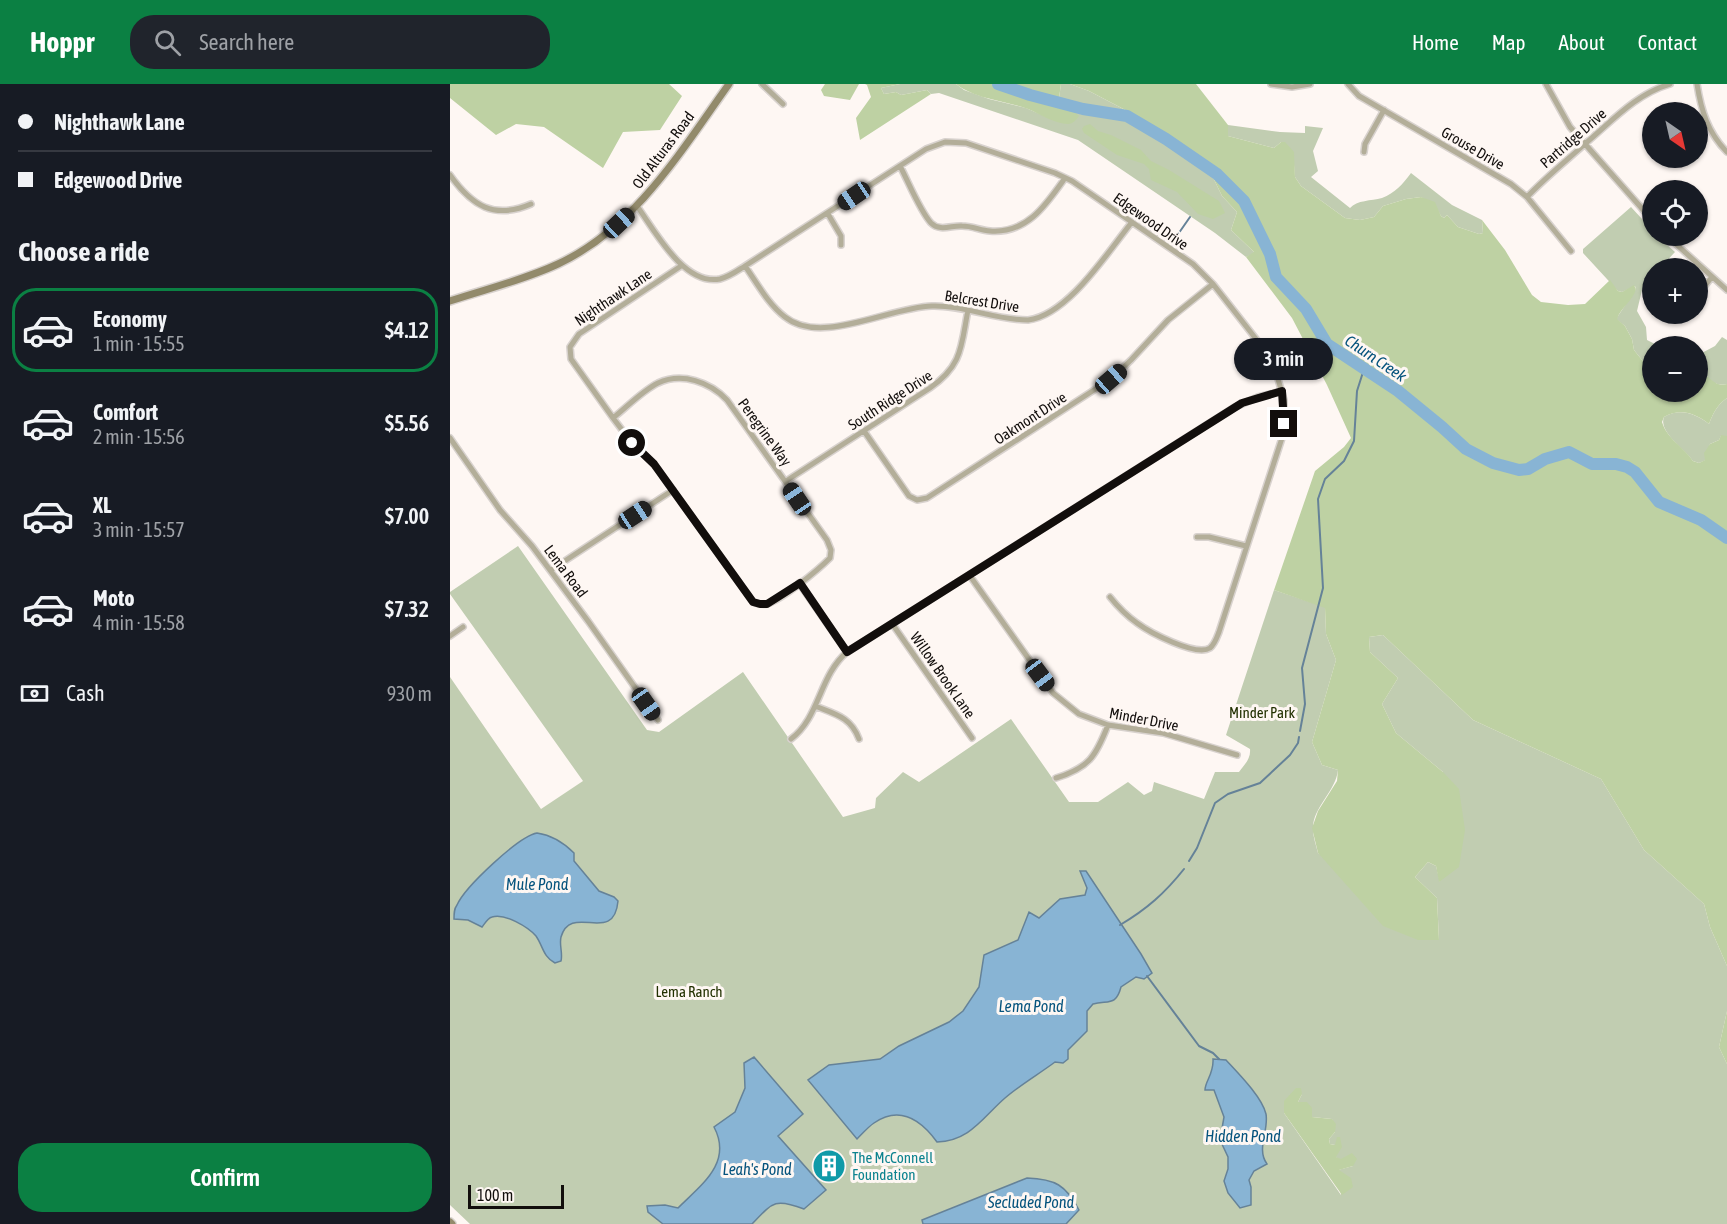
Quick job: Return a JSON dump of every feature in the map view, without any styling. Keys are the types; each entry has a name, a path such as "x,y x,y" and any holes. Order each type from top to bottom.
{"main road":[{"name":"Old Alturas Road","path":"450,301 558,264 601,238 637,206 729,84"}],"street":[{"path":"762,84 783,104"},
{"path":"1271,84 1292,87 1310,84"},
{"name":"Grouse Drive","path":"1348,84 1359,96 1497,174 1527,197 1571,251"},
{"path":"1546,84 1566,120 1642,209"},
{"name":"Partridge Drive","path":"1527,197 1546,177 1634,102 1670,84"},
{"path":"1697,84 1704,119 1727,152"},
{"path":"1364,152 1365,144 1384,110"},
{"name":"Edgewood Drive","path":"637,206 681,266 692,274 709,279 727,277 933,146 960,142 1065,178 1197,267 1213,284 1266,353 1276,372 1282,391 1284,418 1282,438 1213,646 1194,650 1149,631 1127,615 1110,597"},
{"path":"900,166 926,215 933,224 941,228 964,226 991,231 1013,229 1040,212 1065,178"},
{"path":"450,175 452,182 483,207 507,212 531,204"},
{"path":"828,214 841,236 841,245"},
{"name":"Belcrest Drive","path":"745,266 777,310 793,323 803,327 819,329 832,327 926,306 968,310 1023,320 1037,319 1051,313 1076,290 1132,222"},
{"path":"1678,246 1727,290"},
{"name":"Nighthawk Lane","path":"681,266 579,334 569,350 572,359 632,443 654,464 753,602 767,604 800,583"},
{"path":"1708,282 1712,277"},
{"name":"Oakmont Drive","path":"864,431 909,496 917,500 927,498 1111,379 1168,320 1213,284"},
{"name":"South Ridge Drive","path":"786,481 949,374 958,359 968,310"},
{"name":"Peregrine Way","path":"613,418 661,382 689,379 707,384 720,393 827,540 831,550 828,560 800,583"},
{"path":"792,739 808,723 830,672 847,652 1235,407 1258,397 1282,391"},
{"name":"Lema Road","path":"450,438 500,510 551,570 658,720"},
{"path":"551,570 673,490"},
{"path":"1197,537 1209,537 1246,546"},
{"name":"Minder Drive","path":"970,576 1053,693 1079,714 1108,725 1163,733 1237,755"},
{"path":"800,583 847,652"},
{"name":"Willow Brook Lane","path":"893,625 972,738"},
{"path":"450,636 463,627"},
{"path":"815,706 847,720 854,727 859,739"},
{"path":"1056,778 1085,766 1098,749 1108,725"}],"green space":[{"path":"450,84 669,84 682,96 660,130 623,132 603,168 544,127 516,124 496,135 450,98"},
{"path":"825,84 859,84 850,100 824,96 821,90"},
{"path":"865,84 900,84 881,88 884,94 896,92 901,95 927,90 931,94 860,140 856,118 871,97"},
{"path":"900,84 956,84 964,90 1026,108 1051,119 1059,98 1061,84 1070,84 1089,91 1135,115 1206,163 1222,196 1237,212 1231,230 1255,253 1246,257 1215,233 1078,140 939,93 931,94 927,90 901,95 896,92 884,94 881,88"},
{"path":"956,84 1061,84 1059,98 1079,116 1070,124 1063,124 1019,106 982,97"},
{"path":"1070,84 1196,84 1228,125 1228,136 1274,148 1281,142 1285,142 1294,152 1295,177 1301,186 1345,218 1360,220 1374,217 1383,206 1421,197 1435,202 1441,216 1444,218 1447,215 1458,227 1479,234 1483,233 1482,220 1505,250 1532,295 1541,302 1585,304 1610,280 1618,291 1622,292 1634,285 1636,289 1630,301 1617,319 1625,326 1632,339 1634,350 1642,360 1642,402 1708,402 1708,377 1717,384 1727,384 1727,398 1716,409 1709,424 1698,417 1682,412 1664,417 1662,422 1672,438 1693,461 1699,463 1705,460 1704,453 1710,444 1719,440 1721,435 1727,436 1727,966 1710,927 1704,904 1644,850 1601,779 1473,720 1383,635 1369,637 1370,652 1398,678 1382,704 1396,733 1443,772 1459,789 1465,830 1459,867 1439,882 1436,866 1428,862 1415,877 1437,898 1439,940 1418,940 1383,926 1318,853 1312,828 1318,811 1337,781 1338,770 1322,765 1312,742 1336,660 1326,634 1325,608 1274,590 1315,471 1344,447 1351,438 1327,385 1292,318 1246,257 1254,252 1231,230 1237,212 1222,196 1206,163 1135,115 1089,91"},
{"path":"1090,124 1098,131 1141,150 1151,161 1219,201 1225,213 1213,219 1198,214 1177,192 1151,180 1149,169 1144,164 1117,155 1084,133 1082,129 1084,126"},
{"path":"1228,125 1305,133 1305,126 1323,128 1313,151 1318,171 1311,177 1350,208 1356,203 1391,194 1411,173 1452,205 1482,220 1483,233 1479,234 1458,227 1447,215 1444,218 1441,216 1436,207 1421,197 1383,206 1374,217 1360,220 1345,218 1301,186 1295,177 1293,152 1281,142 1274,148 1228,136"},
{"path":"1631,207 1642,219 1642,246 1668,246 1675,252 1669,258 1642,258 1642,290 1637,311 1642,324 1646,327 1647,336 1642,336 1642,360 1634,350 1632,339 1625,326 1616,319 1636,289 1635,286 1622,292 1618,291 1583,253 1583,249"},
{"path":"1722,337 1727,340 1727,384 1708,381 1708,350 1715,346"},
{"path":"1727,398 1727,436 1721,436 1719,440 1710,444 1706,460 1699,463 1693,461 1668,434 1663,423 1664,417 1681,412 1698,417 1709,424 1716,409"},
{"name":"Lema Ranch","path":"518,546 647,730 659,732 743,672 843,817 875,808 876,798 903,772 919,782 1011,719 1069,802 1098,802 1128,782 1144,795 1152,791 1154,782 1204,799 1215,772 1239,772 1247,762 1250,749 1226,735 1274,590 1325,607 1326,634 1336,660 1312,742 1322,765 1338,770 1333,785 1314,821 1313,829 1318,853 1439,940 1437,898 1415,877 1428,862 1436,866 1440,882 1443,772 1396,733 1382,704 1398,678 1370,652 1369,637 1383,635 1473,720 1601,779 1644,850 1704,904 1710,927 1727,966 1727,1011 1719,1047 1727,1064 1727,1224 470,1224 450,1205 450,677 541,809 583,781 450,592","holes":["1302,1094 1298,1102 1312,1117 1332,1119 1335,1132 1329,1139 1330,1144 1335,1145 1335,1157 1353,1166 1338,1170 1341,1195 1284,1113"]},
{"path":"1727,1011 1727,1064 1719,1047"},
{"path":"1296,1088 1301,1088 1302,1094 1298,1102 1307,1102 1312,1108 1312,1117 1332,1119 1336,1124 1335,1132 1329,1139 1330,1144 1335,1145 1337,1137 1340,1137 1342,1147 1336,1157 1341,1159 1352,1153 1357,1159 1353,1166 1339,1170 1351,1178 1353,1187 1342,1195 1284,1113 1284,1101"}],"water":[{"name":"Mule Pond","path":"537,833 552,838 570,849 574,853 574,861 599,891 618,901 615,914 609,921 574,923 566,927 561,937 561,961 555,963 546,954 536,936 516,922 497,916 492,917 482,927 468,920 454,919 454,911 462,897 481,875 518,843"},
{"name":"Lema Pond","path":"1080,871 1086,871 1152,973 1144,979 1136,977 1121,987 1114,1000 1093,1004 1087,1011 1087,1031 1068,1050 1068,1059 1063,1063 1055,1062 1017,1089 967,1133 948,1141 937,1142 917,1122 901,1115 893,1115 874,1123 857,1139 808,1080 829,1065 880,1059 899,1046 949,1022 963,1011 979,987 984,955 1018,940 1029,912 1039,918 1060,899 1085,895 1087,888"},
{"name":"Leah's Pond","path":"754,1057 803,1114 778,1136 826,1190 804,1209 787,1204 775,1204 752,1224 663,1224 648,1212 647,1206 665,1205 678,1208 705,1182 720,1152 719,1140 714,1127 735,1112 745,1088 744,1063"},
{"name":"Hidden Pond","path":"1213,1059 1226,1060 1255,1093 1266,1114 1263,1152 1267,1164 1254,1171 1249,1180 1251,1205 1240,1208 1228,1193 1224,1181 1228,1169 1228,1157 1220,1140 1224,1117 1214,1090 1205,1090"},
{"name":"Secluded Pond","path":"1027,1178 1045,1180 1059,1185 1079,1210 1066,1224 923,1224 922,1220"}],"waterway":[{"name":"Churn Creek","path":"998,84 1083,109 1127,116 1217,174 1244,201 1270,254 1276,277 1306,309 1327,344 1398,391 1466,449 1493,463 1519,470 1528,469 1545,459 1569,452 1592,464 1616,464 1627,467 1635,472 1659,502 1701,520 1727,538"},
{"path":"1174,240 1190,217"},
{"path":"1300,731 1305,704 1302,668 1323,588 1318,499 1325,479 1344,461 1354,441 1357,391 1364,369"},
{"path":"1189,861 1197,848 1215,803 1228,794 1260,783 1290,755 1299,737"},
{"path":"1120,925 1155,900 1184,869"},
{"path":"1147,976 1199,1046 1219,1059"}],"place":[{"name":"The McConnell Foundation","path":"829,1166"}],"route":[{"path":"632,443 654,464 753,602 767,604 800,583 847,652 1242,403 1282,391 1284,424"}],"park label":[{"name":"Minder Park","path":"1262,712"}]}
